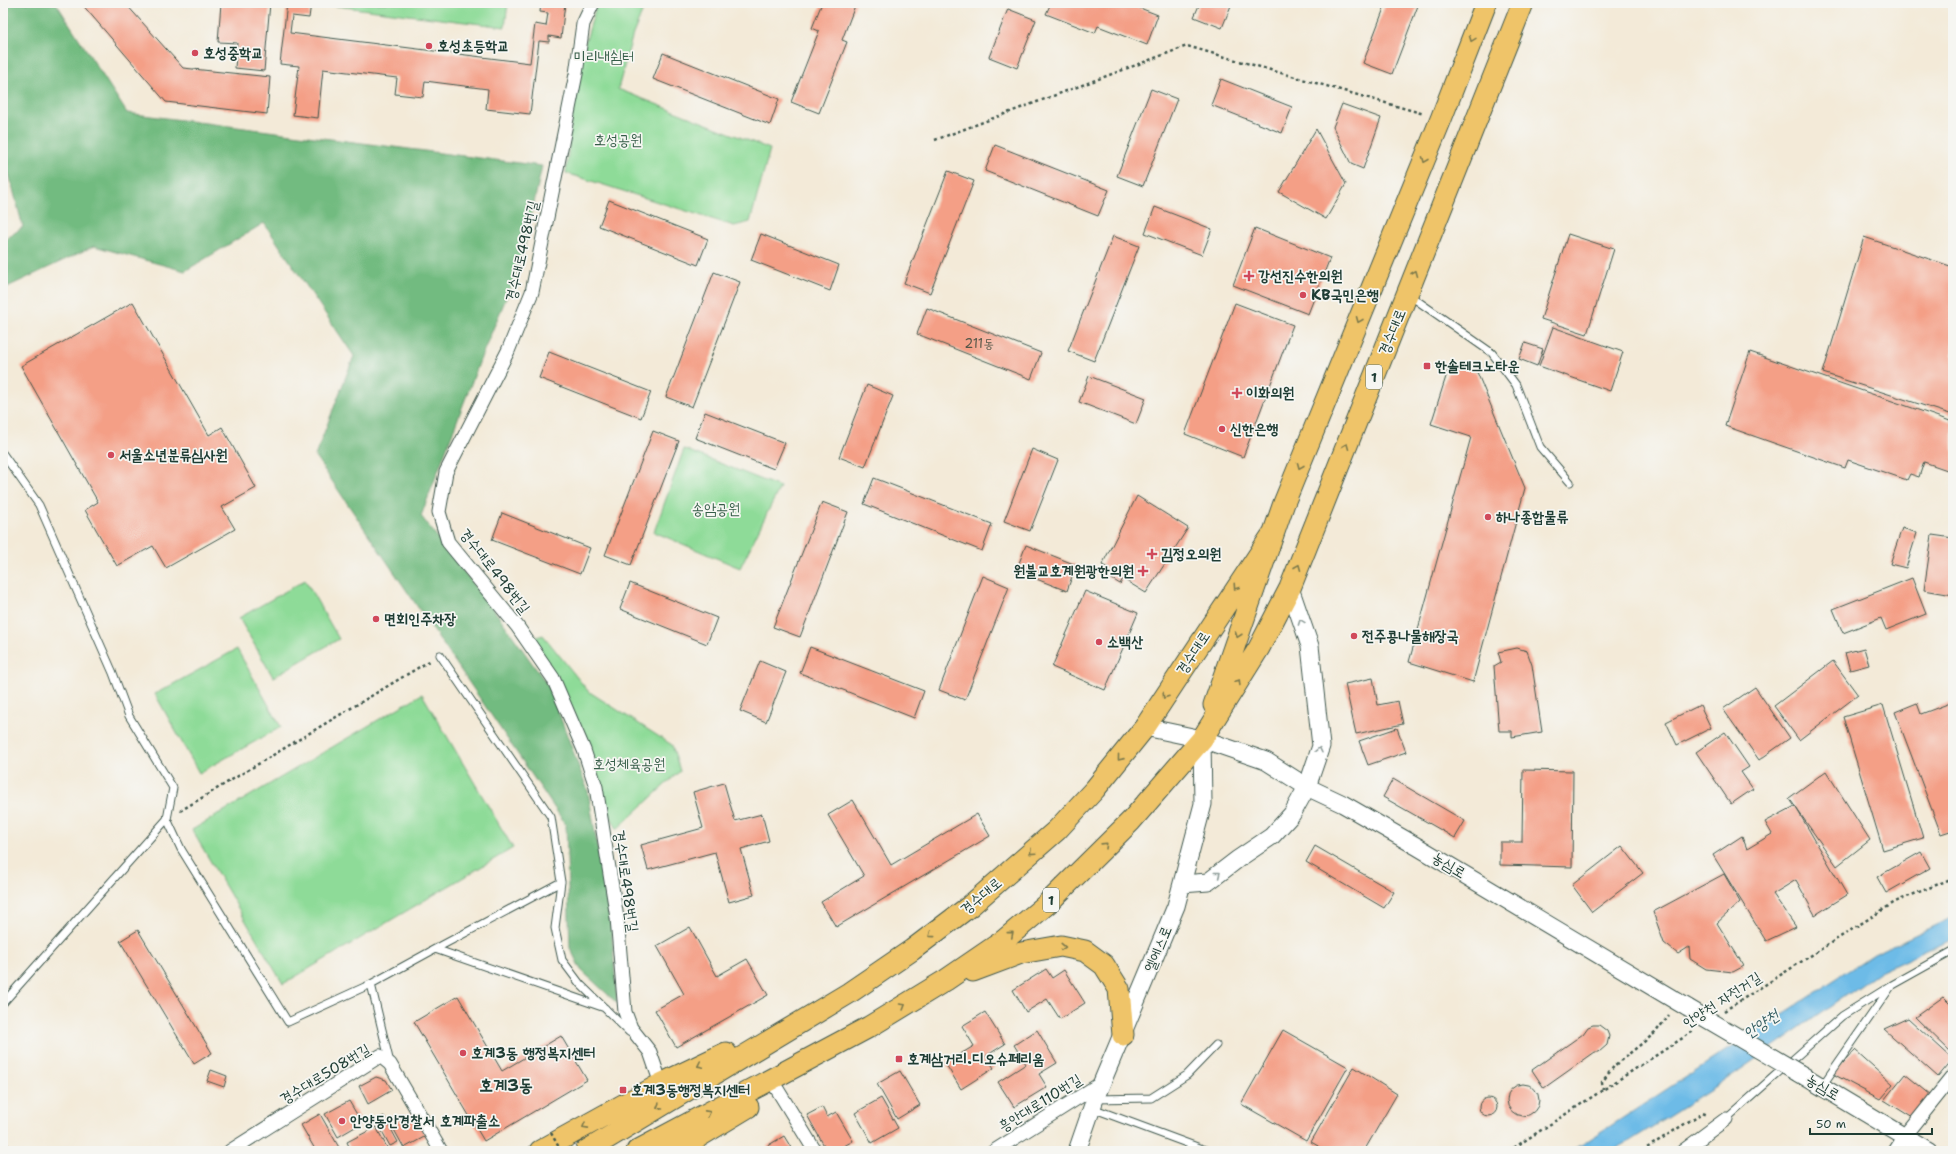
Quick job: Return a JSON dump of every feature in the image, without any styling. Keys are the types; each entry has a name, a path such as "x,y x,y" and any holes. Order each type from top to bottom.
{"main road":[{"name":"경수대로","path":"1202,739 1274,532 1441,119 1486,3"},
{"name":"경수대로","path":"637,1151 869,1027 946,980 1003,941 1047,904 1131,821 1202,739 1259,648 1290,588 1523,3"},
{"name":"경수대로","path":"586,1151 848,993 912,950 970,906 1057,830 1095,789 1145,727 1274,532"},
{"path":"946,980 1021,953 1061,946 1085,951 1104,965 1119,989 1123,1035"},
{"path":"540,1151 661,1084 848,993"},
{"path":"675,1151 777,1088 869,1027"}],"street":[{"name":"경수대로498번길","path":"593,3 583,24 576,74 532,292 508,351 446,472 439,512 448,542 517,626 553,678 584,750 596,787 614,902 625,1012 632,1028 650,1052 661,1084"},
{"path":"1182,884 1208,882 1272,836 1292,814 1307,787 1321,746 1310,646 1290,588"},
{"name":"농심로","path":"1145,727 1202,739 1266,761 1307,787 1343,804 1418,846 1929,1151"},
{"name":"엘에스로","path":"1077,1151 1093,1103 1123,1035 1176,906 1203,804 1202,739"},
{"name":"경수대로508번길","path":"230,1151 380,1056 390,1064 441,1151"},
{"path":"1895,1151 1905,1136 1953,1076"},
{"name":"흥안대로110번길","path":"994,1151 1103,1082"},
{"path":"777,1088 815,1151"},
{"path":"1683,1151 1726,1119"}],"lane":[{"path":"1407,293 1492,352 1516,385 1540,447 1570,482"},
{"path":"3,454 39,505 113,673 129,716 173,788 167,819 3,1003"},
{"path":"440,655 551,817 561,882 555,928 562,960 580,984 650,1052"},
{"path":"167,819 181,849 288,1022 371,984 561,882"},
{"path":"435,949 605,1008"},
{"path":"1726,1119 1842,1016 1953,951"},
{"path":"371,984 390,1064"},
{"path":"1822,1086 1892,986"},
{"path":"1093,1103 1151,1098 1187,1075 1216,1045"},
{"path":"1093,1103 1208,1151"},
{"path":"3,1145 8,1151"}],"path":[{"path":"935,140 1187,46 1441,119"},
{"path":"167,819 440,655"},
{"name":"안양천 자전거길","path":"1720,1014 1895,902 1953,878"},
{"path":"1603,1090 1602,1082 1615,1064 1655,1033 1683,1004"},
{"name":"안양천 자전거길","path":"1509,1151 1700,1027"},
{"path":"1642,1151 1702,1113 1726,1119"},
{"path":"550,1132 561,1151"}],"green space":[{"path":"3,3 56,3 127,113 542,166 521,263 482,355 421,516 500,618 549,687 588,791 612,934 617,1003 581,970 570,948 566,825 315,456 354,356 264,223 185,271 94,246 3,289 3,241 23,227 3,151"},
{"path":"328,3 508,3 505,27 328,5"},
{"name":"호성공원","path":"597,3 646,3 633,34 618,89 770,149 750,222 734,226 566,173 576,74"},
{"name":"송암공원","path":"684,449 780,487 740,568 654,532"},
{"path":"305,580 339,639 273,677 239,618"},
{"name":"호성체육공원","path":"543,635 588,691 672,745 680,771 617,829 596,787 553,678 527,640"},
{"path":"237,649 281,727 199,773 155,694"},
{"path":"422,694 513,848 283,984 192,830"}],"water":[{"path":"1953,917 1953,938 1880,972 1714,1088 1614,1151 1572,1151 1874,954"}],"building":[{"path":"81,3 125,3 183,68 270,77 267,114 166,102"},
{"path":"221,3 270,3 264,71 235,68 237,43 218,42"},
{"path":"287,3 311,3 309,18 292,16 290,33 530,63 535,24 546,26 548,13 540,12 541,3 565,3 561,38 549,36 549,42 539,41 530,114 486,109 488,89 425,81 423,97 395,94 397,78 323,69 318,118 293,115 299,66 280,64"},
{"path":"822,3 856,3 842,40 847,42 819,113 791,102 819,31 812,28"},
{"path":"1051,3 1127,3 1158,15 1147,45 1098,26 1095,33 1046,14"},
{"path":"1200,3 1232,3 1222,28 1194,17"},
{"path":"1386,3 1419,3 1392,74 1363,63"},
{"path":"1008,9 1036,20 1017,68 989,57"},
{"path":"663,53 779,99 770,125 653,79"},
{"path":"1221,79 1292,107 1282,133 1211,105"},
{"path":"1151,89 1177,99 1143,186 1117,176"},
{"path":"1342,104 1381,118 1363,169 1351,164 1333,127"},
{"path":"1316,129 1346,184 1326,219 1279,192"},
{"path":"995,145 1109,190 1098,216 985,171"},
{"path":"948,171 974,181 930,293 904,283"},
{"path":"609,200 708,239 698,265 599,226"},
{"path":"1155,207 1212,229 1202,255 1145,233"},
{"path":"1255,228 1330,258 1308,314 1233,285"},
{"path":"761,234 839,265 830,291 751,260"},
{"path":"1568,234 1614,249 1587,334 1541,319"},
{"path":"1113,236 1139,246 1094,361 1068,351"},
{"path":"1864,237 1953,267 1953,415 1823,373"},
{"path":"714,272 740,282 692,407 666,397"},
{"path":"133,302 209,435 222,427 256,488 222,507 235,529 166,568 153,546 117,566 85,510 98,502 21,366"},
{"path":"1235,303 1293,325 1243,457 1185,434"},
{"path":"927,308 1041,353 1031,379 917,334"},
{"path":"1553,327 1623,352 1610,391 1539,366"},
{"path":"1525,343 1543,349 1537,366 1519,359"},
{"path":"549,352 651,392 641,418 539,378"},
{"path":"1750,352 1953,422 1953,472 1924,462 1919,477 1910,474 1907,480 1848,460 1845,468 1725,426"},
{"path":"1450,364 1477,372 1525,488 1473,682 1409,662 1471,437 1431,424"},
{"path":"1089,376 1146,398 1136,424 1079,402"},
{"path":"867,385 893,396 865,467 839,457"},
{"path":"705,412 785,443 774,469 695,438"},
{"path":"653,431 679,441 631,565 605,555"},
{"path":"1032,449 1058,460 1030,531 1004,521"},
{"path":"874,478 992,524 982,551 864,504"},
{"path":"1137,496 1188,528 1146,593 1123,579 1120,584 1104,574 1108,568 1102,565"},
{"path":"822,502 848,512 800,637 773,627"},
{"path":"502,513 590,548 580,574 492,540"},
{"path":"1902,528 1917,533 1906,568 1890,564"},
{"path":"1932,535 1953,538 1953,595 1924,590"},
{"path":"1026,545 1076,565 1067,591 1016,571"},
{"path":"983,576 1009,587 965,700 939,690"},
{"path":"1912,578 1926,614 1886,630 1881,618 1843,633 1833,609"},
{"path":"630,583 717,618 707,644 620,609"},
{"path":"1085,591 1138,613 1105,690 1052,667"},
{"path":"810,647 924,691 914,718 800,673"},
{"path":"1517,648 1527,651 1532,665 1542,732 1512,737 1512,731 1499,731 1494,666 1501,662 1498,652"},
{"path":"1864,648 1869,665 1850,670 1845,653"},
{"path":"760,661 786,672 766,722 740,711"},
{"path":"1833,661 1858,695 1799,740 1774,706"},
{"path":"1373,678 1378,705 1398,701 1403,724 1356,734 1345,684"},
{"path":"1755,687 1790,738 1759,760 1723,709"},
{"path":"1953,702 1953,830 1941,834 1895,712 1917,703 1921,714"},
{"path":"1700,705 1711,728 1677,745 1666,722"},
{"path":"1883,705 1923,838 1883,850 1843,717"},
{"path":"1397,728 1406,752 1368,765 1359,741"},
{"path":"1725,732 1749,767 1741,772 1753,789 1731,804 1696,752"},
{"path":"1523,770 1573,771 1572,867 1500,865 1500,842 1522,842"},
{"path":"1826,771 1870,840 1837,866 1789,798"},
{"path":"1393,779 1465,821 1455,838 1383,797"},
{"path":"724,783 735,821 762,814 769,841 741,849 754,895 729,902 715,852 648,870 641,845 703,828 693,792"},
{"path":"853,800 891,865 977,814 990,836 836,927 821,902 864,876 828,815"},
{"path":"1795,806 1847,895 1815,915 1796,880 1773,894 1796,927 1766,941 1713,855 1742,836 1747,849 1772,834 1765,822"},
{"path":"1315,846 1394,892 1384,908 1306,862"},
{"path":"1622,846 1643,873 1592,912 1572,885"},
{"path":"1921,852 1930,868 1886,893 1877,877"},
{"path":"1724,874 1740,902 1717,923 1744,966 1733,972 1706,969 1690,959 1689,947 1678,954 1664,943 1653,912"},
{"path":"690,927 717,976 747,959 768,995 676,1047 655,1010 684,994 657,946"},
{"path":"138,930 212,1053 194,1064 120,941"},
{"path":"1046,969 1052,978 1064,970 1085,1003 1060,1019 1047,999 1026,1012 1013,990"},
{"name":"호계3동 행정복지센터","path":"458,996 502,1071 561,1036 587,1080 484,1141 414,1022"},
{"path":"1943,997 1953,1007 1953,1054 1915,1017"},
{"path":"985,1012 1005,1044 986,1056 994,1068 961,1089 945,1063 974,1046 962,1026"},
{"path":"1908,1018 1953,1059 1938,1077 1884,1029"},
{"path":"1599,1025 1607,1031 1609,1036 1607,1045 1599,1052 1595,1052 1544,1088 1532,1070 1583,1034 1588,1027"},
{"path":"1037,1030 1057,1063 1039,1074 1047,1087 1014,1107 998,1082 1026,1064 1014,1045"},
{"path":"1283,1030 1348,1067 1306,1141 1241,1104"},
{"path":"1855,1050 1893,1084 1880,1099 1833,1074"},
{"path":"1354,1067 1397,1094 1364,1151 1327,1151 1311,1142"},
{"path":"211,1070 227,1076 224,1087 207,1081"},
{"path":"900,1071 920,1105 897,1119 877,1084"},
{"path":"1905,1074 1931,1095 1913,1118 1884,1100"},
{"path":"376,1077 386,1080 392,1090 368,1104 359,1086"},
{"path":"1523,1084 1532,1087 1536,1091 1539,1100 1536,1109 1532,1113 1523,1116 1514,1113 1510,1109 1507,1100 1510,1091 1514,1087"},
{"path":"881,1098 898,1128 872,1143 855,1113"},
{"path":"1488,1098 1494,1101 1497,1107 1494,1113 1488,1116 1482,1113 1479,1107 1482,1101"},
{"path":"349,1101 362,1123 338,1137 325,1114"},
{"path":"822,1107 827,1117 836,1112 853,1141 835,1151 827,1151 807,1115"},
{"path":"413,1112 426,1136 404,1148 391,1124"},
{"path":"320,1114 341,1151 316,1151 301,1125"},
{"path":"384,1116 398,1142 390,1146 376,1120"},
{"path":"376,1127 389,1151 351,1151 347,1142"},
{"path":"784,1136 793,1151 770,1151 767,1146"}],"place":[{"name":"호성초등학교","path":"429,46"},
{"name":"호성중학교","path":"195,53"},
{"name":"강선진수한의원","path":"1249,276"},
{"name":"KB국민은행","path":"1303,295"},
{"name":"한솔테크노타운","path":"1427,366"},
{"name":"이화의원","path":"1237,393"},
{"name":"신한은행","path":"1222,429"},
{"name":"서울소년분류심사원","path":"111,455"},
{"name":"하나종합물류","path":"1488,517"},
{"name":"김정오의원","path":"1152,554"},
{"name":"원불교호계원광한의원","path":"1143,571"},
{"name":"면회인주차장","path":"376,619"},
{"name":"전주콩나물해장국","path":"1354,636"},
{"name":"소백산","path":"1099,642"},
{"name":"호계3동 행정복지센터","path":"463,1053"},
{"name":"호계삼거리.디오슈페리움","path":"899,1059"},
{"name":"호계3동행정복지센터","path":"623,1090"},
{"name":"안양동안경찰서 호계파출소","path":"342,1121"}],"district":[{"name":"호계3동","path":"506,1085"}],"park label":[{"name":"미리내쉼터","path":"604,57"}],"water label":[{"name":"안양천","path":"1761,1024"}]}
